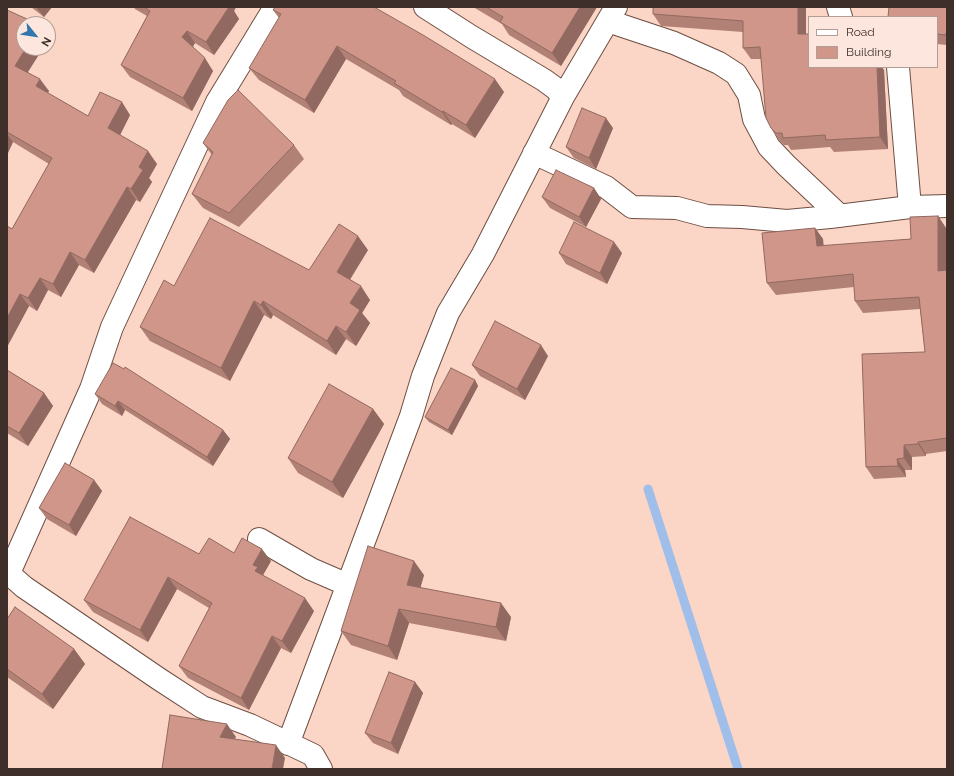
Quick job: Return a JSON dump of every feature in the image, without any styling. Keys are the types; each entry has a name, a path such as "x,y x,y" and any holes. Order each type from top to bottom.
{"street":[{"path":"275,7 217,102 112,328 91,389 8,572 24,587 153,675 202,706 250,725 313,755 321,769"},
{"path":"425,7 544,80 563,96"},
{"path":"288,744 412,416 423,376 448,313 483,254 563,96 612,14 719,63 736,74 749,95 754,119 769,147 797,176 840,216"},
{"path":"898,68 910,207"},
{"path":"534,153 606,187 632,207 677,208 708,216 742,216 787,221 910,207 947,206"},
{"path":"259,539 311,569 348,585"}],"building":[{"path":"144,7 229,7 206,42 187,31 182,37 205,58 183,98 121,65 150,11"},
{"path":"275,7 374,7 495,79 466,125 394,83 396,81 337,46 305,100 249,68 281,14 273,10"},
{"path":"486,7 580,7 552,53 500,22 503,17"},
{"path":"653,7 798,7 798,34 808,34 808,68 877,68 880,137 826,140 825,135 783,138 782,133 776,133 771,128 766,118 760,47 743,48 743,21 653,14"},
{"path":"889,7 947,7 946,35 938,34 938,16 888,16"},
{"path":"7,10 20,16 16,16 16,56 21,56 15,66 40,79 36,86 88,116 100,92 122,102 108,128 148,151 139,167 143,170 131,189 127,187 85,260 70,252 53,284 40,278 28,298 20,294 7,318 7,226 12,229 52,158 7,132"},
{"path":"238,90 294,145 229,213 192,194 213,152 203,143 228,100"},
{"path":"582,108 606,118 589,158 566,147"},
{"path":"556,170 594,188 579,217 542,197"},
{"path":"938,216 938,271 947,270 947,438 918,442 918,444 904,445 904,458 897,459 898,466 866,467 862,354 925,352 919,297 855,301 853,274 767,283 762,233 815,228 817,246 911,239 910,217"},
{"path":"210,218 309,270 339,224 358,236 337,272 361,286 350,303 360,310 346,332 336,326 327,341 263,301 261,305 254,301 221,368 140,327 164,280 174,286"},
{"path":"574,222 614,242 600,273 559,253"},
{"path":"495,321 541,345 517,389 472,365"},
{"path":"113,363 124,369 125,367 223,430 207,457 118,401 115,406 95,394"},
{"path":"451,368 475,380 448,430 425,417"},
{"path":"7,370 44,393 19,433 7,426"},
{"path":"329,384 373,409 332,482 288,458"},
{"path":"65,463 94,480 69,525 39,508"},
{"path":"130,517 199,554 209,538 234,553 242,538 262,549 253,565 258,567 255,571 305,598 282,641 272,636 241,698 179,666 212,603 168,577 140,630 84,600"},
{"path":"368,546 414,561 407,585 501,603 496,627 399,609 388,646 341,631"},
{"path":"15,607 74,649 42,694 7,669 7,619"},
{"path":"389,672 415,682 391,743 365,733"},
{"path":"170,715 227,724 220,737 276,745 272,769 162,769"}],"waterway":[{"path":"648,489 738,769"}]}
